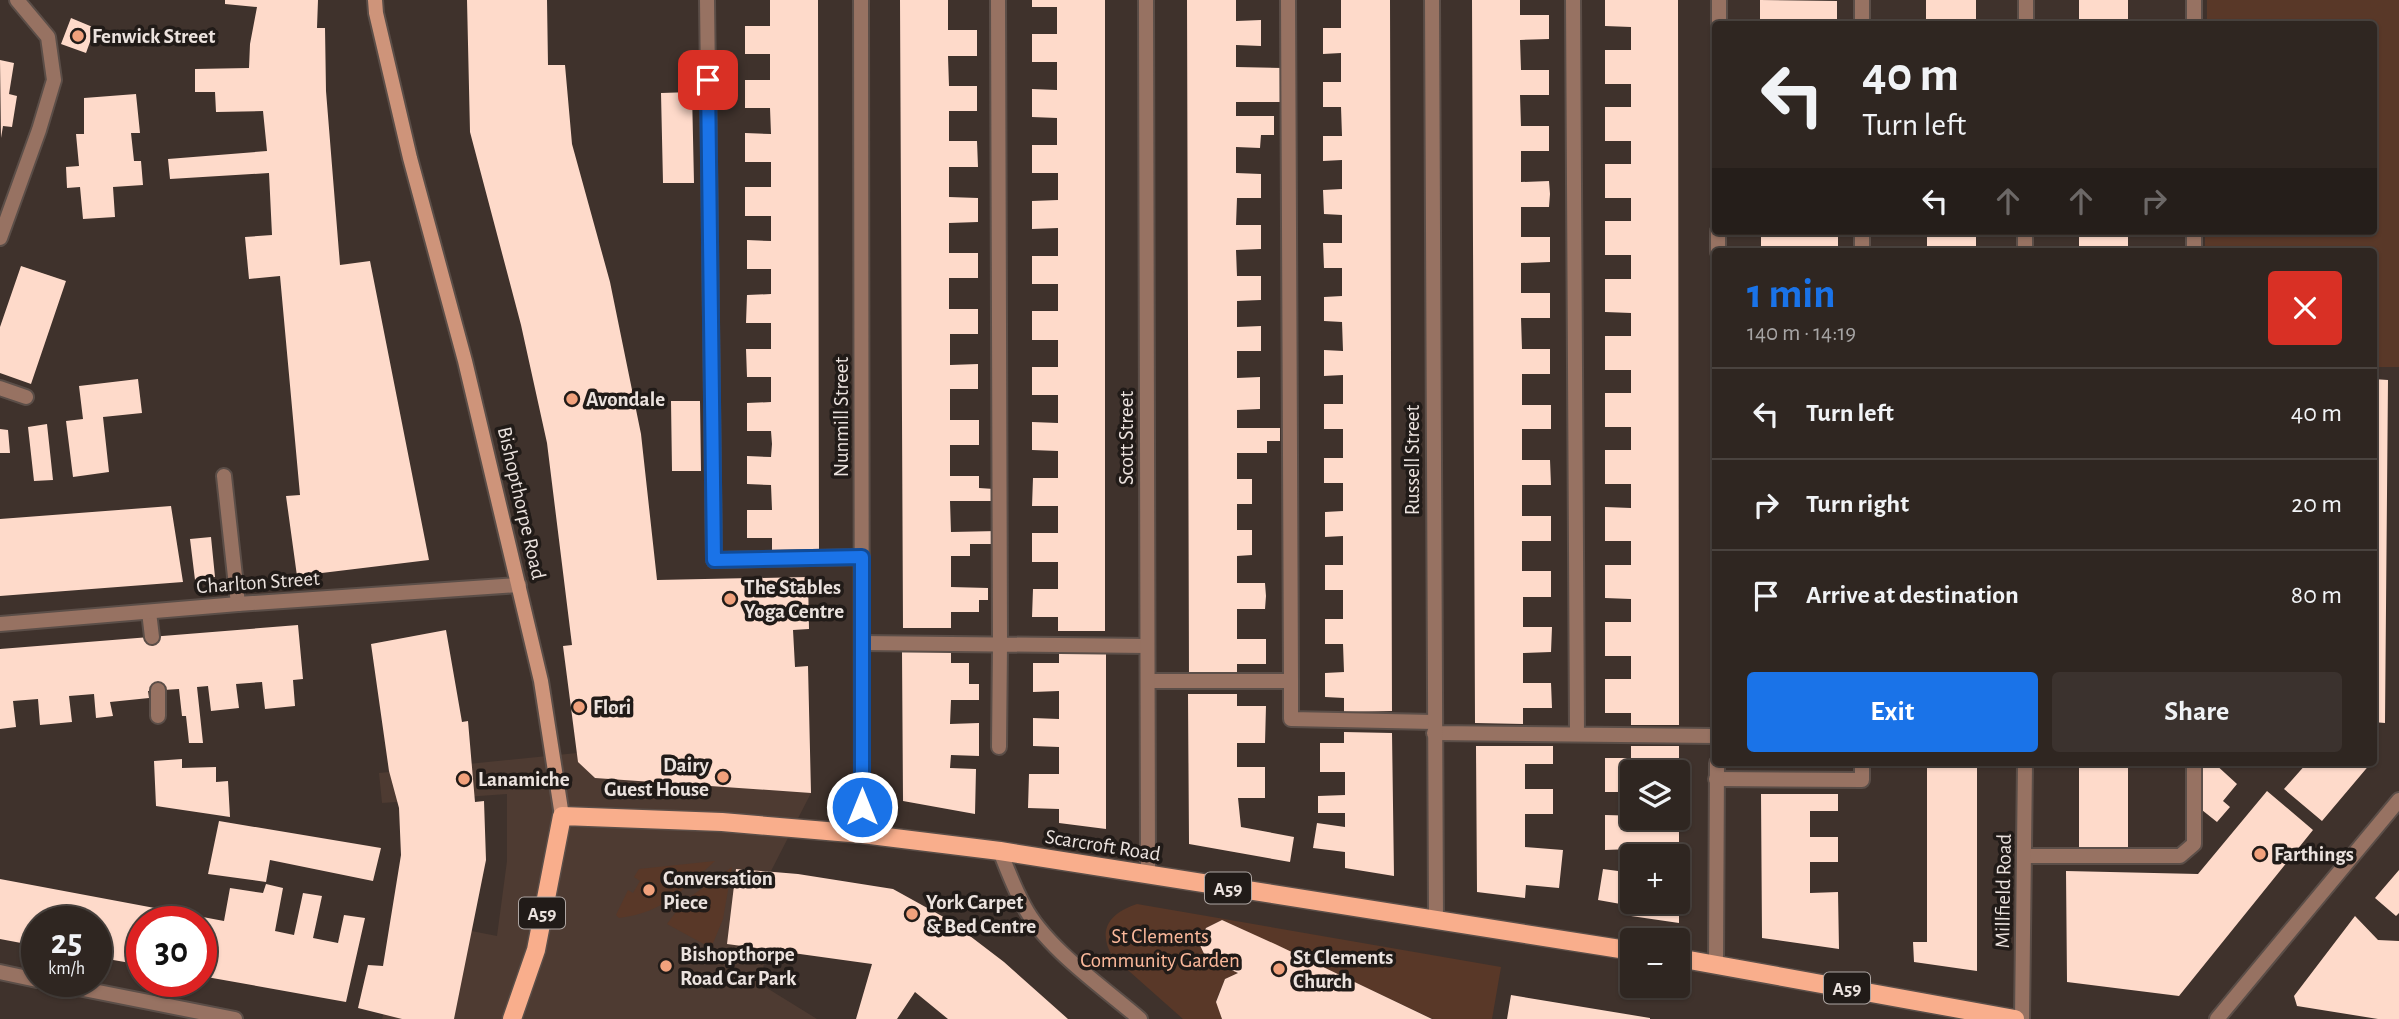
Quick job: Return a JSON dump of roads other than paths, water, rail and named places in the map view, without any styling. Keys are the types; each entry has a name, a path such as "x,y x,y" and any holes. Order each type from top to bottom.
{"main road":[{"name":"Scarcroft Road","path":"562,816 678,819 862,834 1000,851 1620,949"},
{"name":"Bishopthorpe Road","path":"512,1019 536,950 562,816"},
{"name":"A59","path":"1690,960 2015,1019"}],"street":[{"path":"0,238 54,80 48,37 17,0"},
{"name":"Bishopthorpe Road","path":"375,0 410,158 465,361 519,585 546,707 562,816"},
{"path":"708,0 714,560 862,557"},
{"name":"Nunmill Street","path":"861,0 862,834"},
{"path":"998,0 999,747"},
{"name":"Scott Street","path":"1146,0 1148,875"},
{"path":"1288,0 1292,719 1577,734 1712,736"},
{"name":"Russell Street","path":"1432,0 1436,920"},
{"path":"1573,0 1577,734"},
{"path":"1719,0 1719,21"},
{"path":"1862,0 1862,21"},
{"path":"2026,0 2026,21"},
{"path":"2194,0 2194,21"},
{"path":"0,388 26,397"},
{"path":"224,476 238,604"},
{"name":"Charlton Street","path":"0,624 238,604 519,585"},
{"path":"149,612 152,637"},
{"path":"862,643 1147,646"},
{"path":"1147,681 1291,681"},
{"path":"158,690 158,716"},
{"path":"1716,964 1717,766"},
{"path":"1716,779 1862,780 1862,766"},
{"name":"Millfield Road","path":"2022,1019 2025,766"},
{"path":"2024,856 2180,856 2194,844 2194,766"},
{"path":"2217,1019 2399,800"},
{"path":"1000,851 1024,906 1037,926 1140,1019"},
{"path":"0,972 21,976"},
{"path":"112,995 235,1019"}],"place":[{"name":"Fenwick Street","path":"78,36"},
{"name":"Avondale","path":"572,399"},
{"name":"The Stables Yoga Centre","path":"730,599"},
{"name":"Flori","path":"579,707"},
{"name":"Dairy Guest House","path":"723,777"},
{"name":"Lanamiche","path":"464,779"},
{"name":"Farthings","path":"2260,854"},
{"name":"Conversation Piece","path":"649,890"},
{"name":"York Carpet & Bed Centre","path":"912,914"},
{"name":"Bishopthorpe Road Car Park","path":"666,966"},
{"name":"St Clements Church","path":"1279,969"}],"park label":[{"name":"St Clements Community Garden","path":"1160,948"}]}
